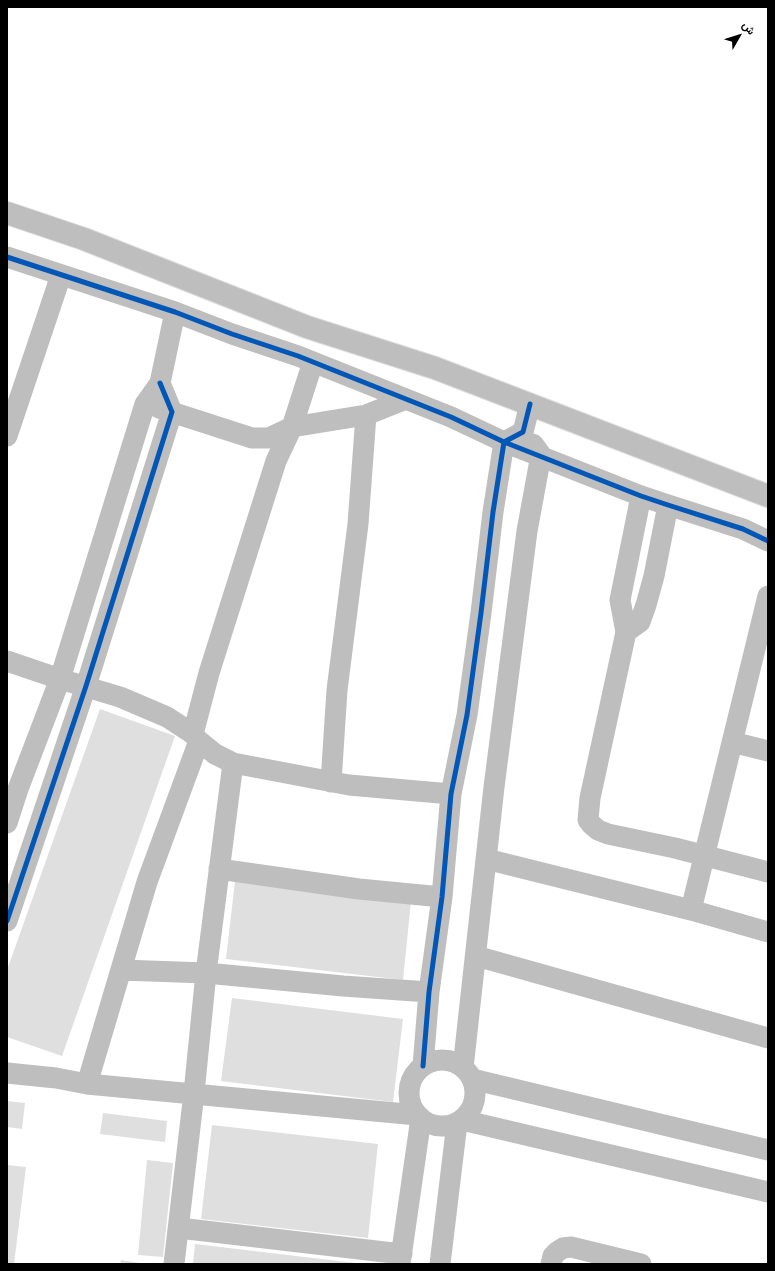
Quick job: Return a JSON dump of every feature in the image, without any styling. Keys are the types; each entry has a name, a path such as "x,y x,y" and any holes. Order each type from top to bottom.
{"main road":[{"path":"7,213 84,239 308,327 435,368 768,496"}],"street":[{"path":"7,257 175,312 232,334 314,362 450,417 504,442 641,496 668,506 743,529 768,541"},
{"path":"7,436 61,275"},
{"path":"7,823 13,787 60,679 145,404 160,383 175,312"},
{"path":"87,1084 147,882 196,738 209,673 243,563 276,461 292,427 314,362"},
{"path":"7,921 86,686 172,412 160,383"},
{"path":"145,404 252,438 269,438 292,427 366,415 406,399"},
{"path":"504,442 523,432 530,404"},
{"path":"331,782 337,690 358,524 366,415"},
{"path":"467,1073 476,956 486,859 527,531 541,456 523,432"},
{"path":"423,1066 429,992 442,897 451,794 466,715 481,614 493,512 504,442"},
{"path":"641,496 620,600 626,632 590,798 588,820 598,830 608,834 768,872"},
{"path":"626,632 640,622 646,605 654,576 668,506"},
{"path":"691,910 732,742 765,622 768,596"},
{"path":"7,661 120,697 167,717 215,754 233,763 349,785 451,794"},
{"path":"732,742 768,751"},
{"path":"174,1264 194,1094 206,973 233,763"},
{"path":"13,787 47,802"},
{"path":"486,859 691,910 768,932"},
{"path":"219,870 359,889 442,897"},
{"path":"476,956 768,1038"},
{"path":"121,970 206,973 343,986 429,992"},
{"path":"440,1264 460,1121 470,1111 474,1101 475,1090 467,1073 454,1062 443,1060 432,1061 423,1066 415,1074 409,1092 410,1102 419,1117 430,1124 441,1126 460,1121 768,1192"},
{"path":"7,1073 56,1078 87,1084 419,1117"},
{"path":"467,1073 768,1150"},
{"path":"179,1228 401,1259 419,1117"},
{"path":"551,1264 553,1256 556,1252 563,1248 571,1247 642,1264"}],"building":[{"path":"100,709 175,736 62,1056 7,1037 7,970"},
{"path":"235,881 411,901 403,980 226,959"},
{"path":"232,998 403,1019 393,1102 221,1081"},
{"path":"7,1101 25,1103 22,1129 7,1127"},
{"path":"103,1113 167,1121 165,1142 100,1134"},
{"path":"212,1125 378,1144 368,1238 201,1219"},
{"path":"147,1160 173,1163 163,1257 138,1255"},
{"path":"7,1165 26,1167 14,1264 7,1264"},
{"path":"195,1244 355,1263 355,1264 193,1264"},
{"path":"121,1260 140,1263 140,1264 120,1264"}],"cycle path":[{"path":"7,257 175,312 232,334 298,356 451,417 504,442 641,496 743,529 768,541"},
{"path":"7,921 86,686 172,412 160,383"},
{"path":"423,1066 429,992 442,897 451,794 467,715 493,512 504,442 523,432 530,404"}]}
